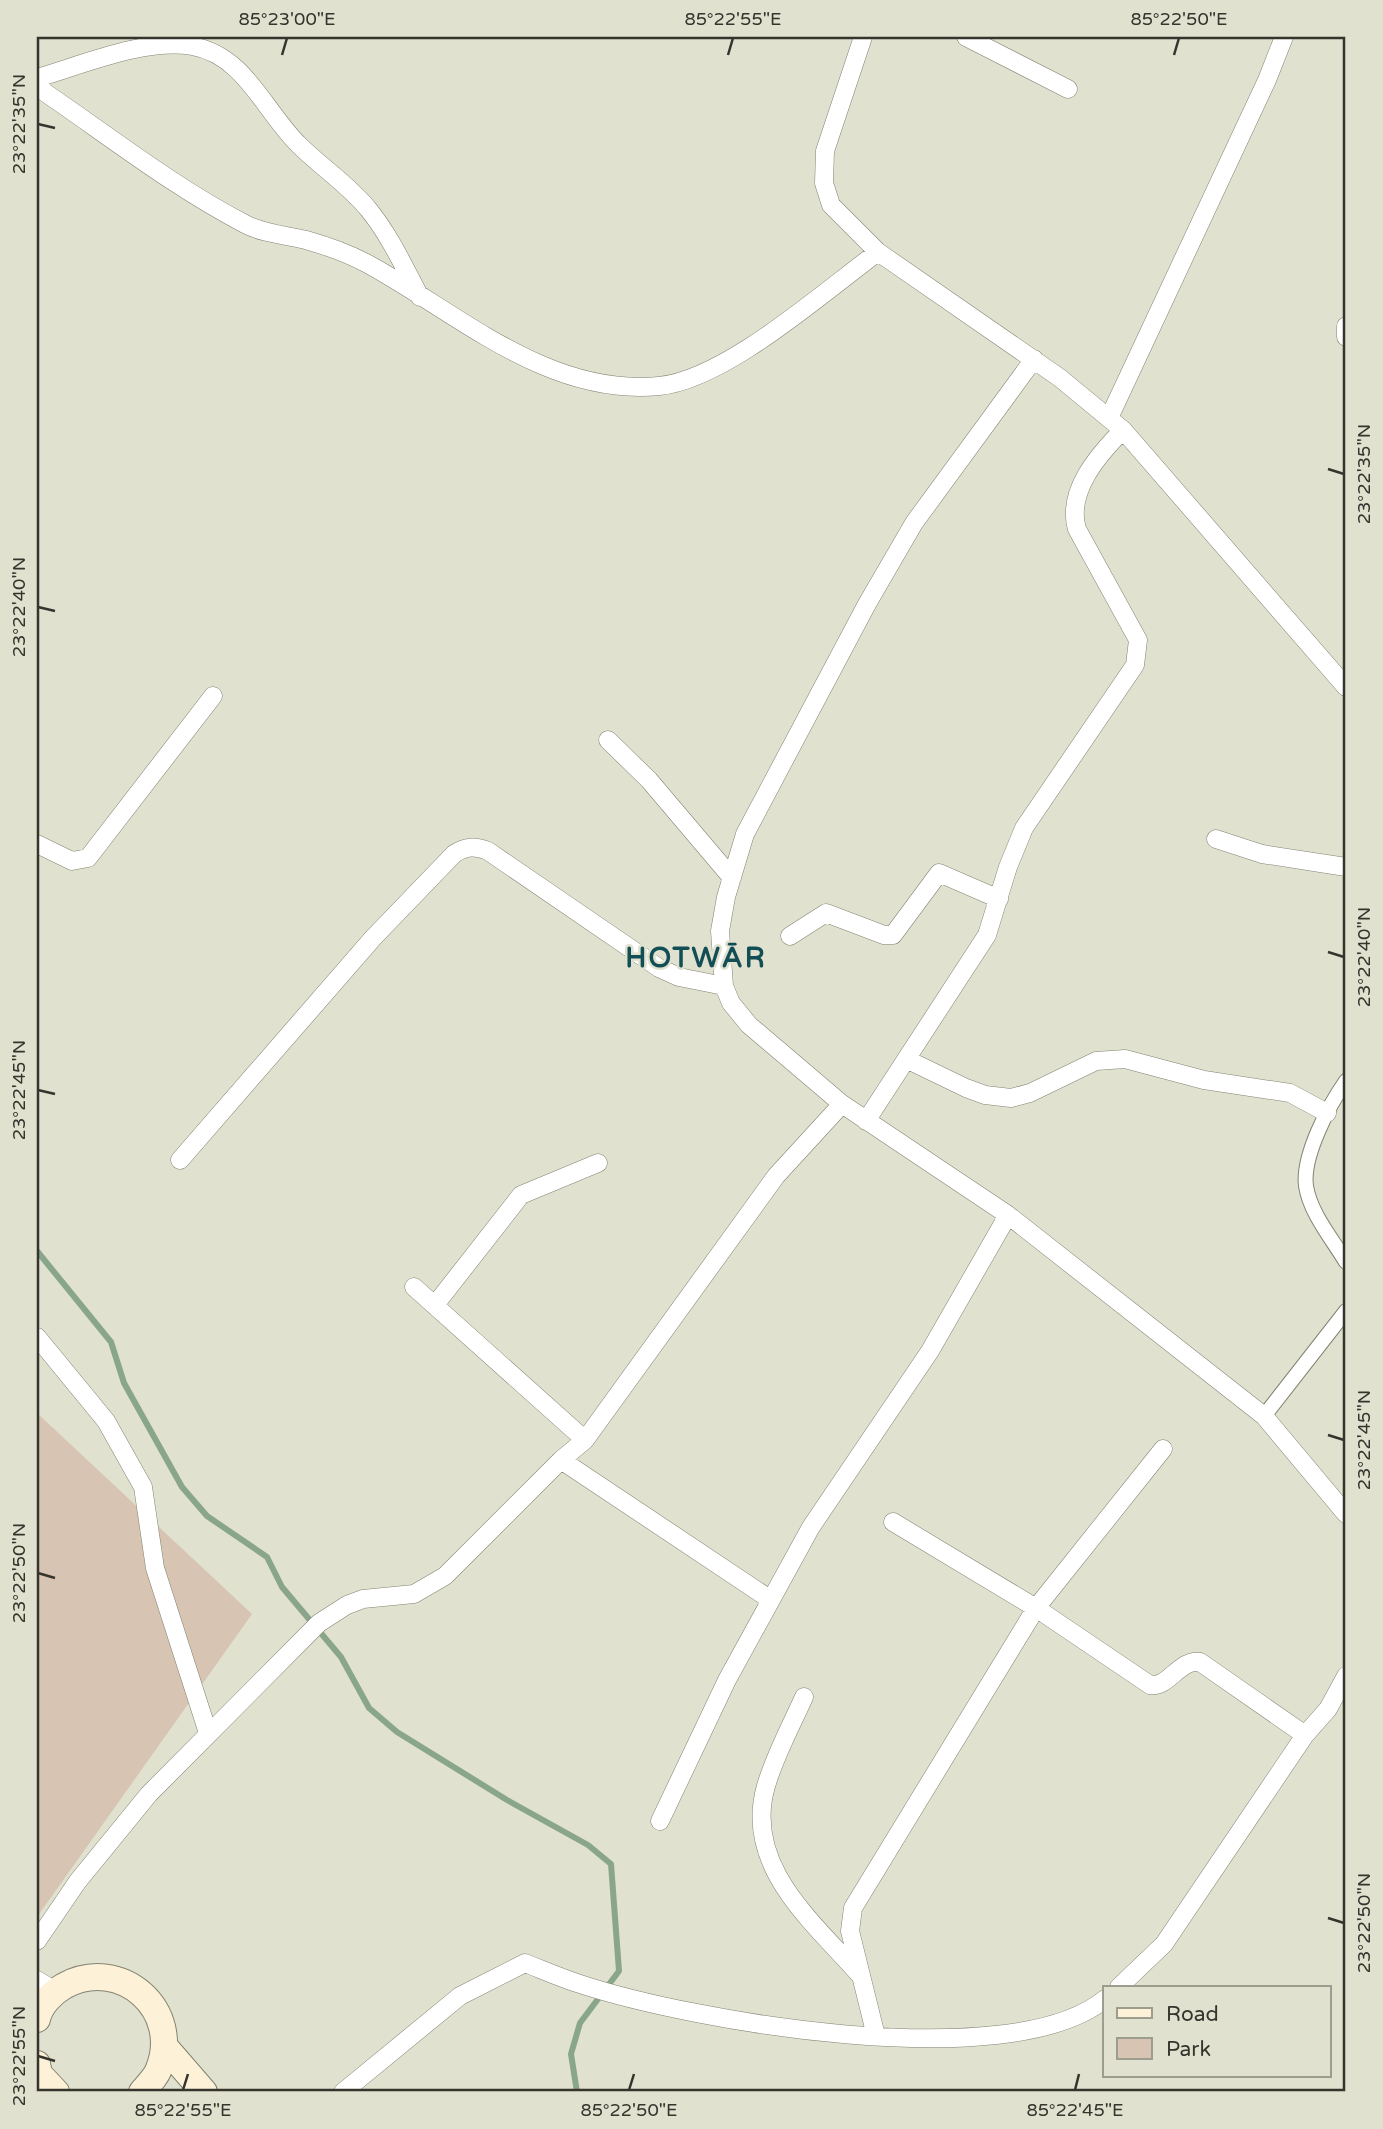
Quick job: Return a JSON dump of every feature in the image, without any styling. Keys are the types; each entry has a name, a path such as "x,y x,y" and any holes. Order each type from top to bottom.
{"main road":[{"path":"41,2003 77,1978 104,1975 129,1983 149,1999 162,2022 165,2048 158,2072 142,2092"},
{"path":"165,2048 204,2092"},
{"path":"37,2064 40,2074 56,2092"}],"street":[{"path":"863,37 825,151 824,183 831,205 878,252 1034,359 1116,424 1346,687"},
{"path":"966,37 1068,89"},
{"path":"866,1121 908,1060 987,934 1007,867 1024,828 1138,658 1138,640 1076,529 1073,513 1093,464 1116,424 1268,80 1284,37"},
{"path":"37,78 178,41 211,52 234,66 246,78 294,140 368,209 388,238 420,297"},
{"path":"37,87 106,136 246,224 342,252 481,335 579,378 618,386 659,386 687,381 721,367 878,252"},
{"path":"1346,326 1346,337"},
{"path":"1034,359 914,523 873,593 745,834 720,931 724,986 731,1003 749,1026 842,1104 1009,1215 1264,1416 1346,1514"},
{"path":"37,844 72,861 88,858 213,696"},
{"path":"608,740 649,780 732,878"},
{"path":"1216,839 1262,854 1346,867"},
{"path":"180,1160 373,937 454,853 463,849 478,847 488,851 659,968 679,977 724,986"},
{"path":"790,936 826,913 884,935 893,935 939,873 999,899"},
{"path":"908,1060 966,1088 985,1095 1011,1098 1030,1093 1096,1061 1125,1059 1204,1080 1278,1090 1303,1098 1327,1113"},
{"path":"1346,1081 1327,1113 1307,1163 1306,1188 1316,1212 1346,1262"},
{"path":"37,1941 78,1881 149,1794 313,1629 347,1605 363,1599 414,1594 437,1582 561,1460 585,1440 776,1176 842,1104"},
{"path":"435,1306 521,1195 598,1163"},
{"path":"660,1821 727,1680 811,1527 930,1351 1009,1215"},
{"path":"414,1287 585,1440"},
{"path":"1264,1416 1346,1311"},
{"path":"37,1337 106,1422 143,1487 155,1568 208,1733"},
{"path":"876,2036 850,1931 853,1908 1036,1608 1163,1448"},
{"path":"561,1460 771,1600"},
{"path":"892,1522 1036,1608 1150,1685 1160,1684 1189,1663 1208,1665 1305,1735"},
{"path":"1120,1986 1164,1944 1305,1735 1328,1709 1346,1676"},
{"path":"804,1697 765,1787 762,1835 775,1874 790,1896 861,1976"},
{"path":"343,2092 460,1996 525,1963 579,1984 713,2018 816,2032 876,2036 939,2039 1023,2032 1068,2021 1103,2000"}],"green space":[{"path":"37,1413 252,1614 37,1917"}],"waterway":[{"path":"37,1251 111,1342 124,1383 182,1487 207,1516 267,1557 282,1587 341,1657 369,1708 397,1732 507,1800 588,1845 611,1864 619,1971 580,2023 571,2054 577,2092"}],"district":[{"name":"HOTWĀR","path":"696,958"}]}
